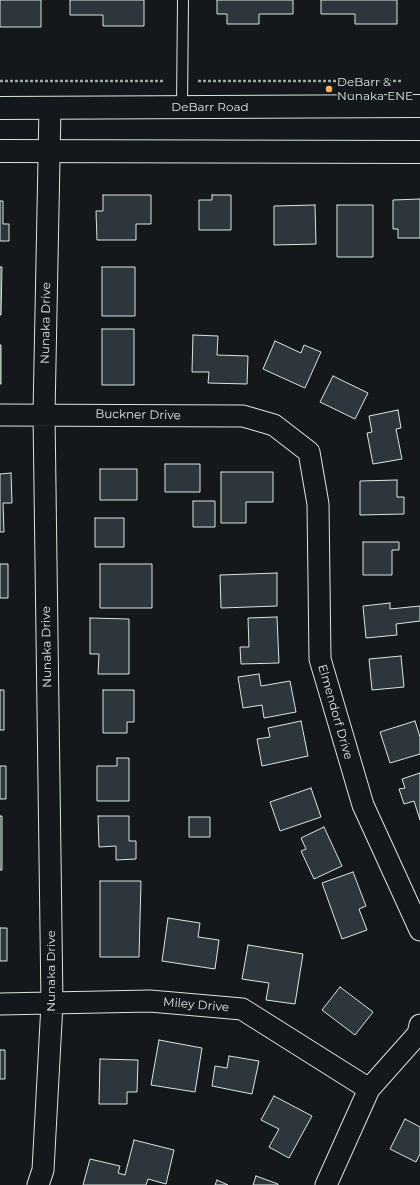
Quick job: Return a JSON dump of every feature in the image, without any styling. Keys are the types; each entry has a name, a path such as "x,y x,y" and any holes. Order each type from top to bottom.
{"main road":[{"name":"DeBarr Road","path":"0,108 420,106"},
{"path":"0,151 420,152"}],"street":[{"name":"Nunaka Drive","path":"38,1185 44,1170 52,1004 44,414 50,108"},
{"name":"Buckner Drive","path":"0,415 243,416 274,425"},
{"name":"Elmendorf Drive","path":"274,425 309,452 318,504 320,659 363,805 420,930"},
{"name":"Miley Drive","path":"0,1004 150,1001 242,1009 369,1090"},
{"path":"326,1185 369,1090 418,1034 420,1024"}],"lane":[{"path":"182,107 183,0"}],"path":[{"path":"0,81 408,81"}],"building":[{"path":"0,0 41,0 41,27 0,27"},
{"path":"70,0 144,0 144,26 103,26 103,15 70,15"},
{"path":"217,0 293,0 293,14 259,14 259,24 227,24 227,14 217,14"},
{"path":"321,0 397,0 397,24 355,24 355,14 321,14"},
{"path":"103,195 151,195 151,224 136,224 136,240 97,240 96,211 103,211"},
{"path":"212,195 231,195 231,230 199,230 199,200 212,200"},
{"path":"420,199 420,238 398,238 398,229 393,229 393,200"},
{"path":"0,201 3,201 3,224 9,224 9,241 0,241"},
{"path":"315,205 316,244 274,245 274,206"},
{"path":"337,205 373,205 373,257 337,257"},
{"path":"0,267 2,267 1,315 0,315"},
{"path":"102,267 135,267 135,316 102,316"},
{"path":"102,329 134,329 134,385 102,385"},
{"path":"193,335 218,336 217,355 248,356 247,384 208,383 209,372 192,372"},
{"path":"275,341 301,353 304,345 321,352 305,388 263,369"},
{"path":"1,345 1,384 0,384"},
{"path":"333,376 368,393 355,419 320,402"},
{"path":"398,410 401,428 396,429 402,459 373,464 367,433 372,432 369,416"},
{"path":"165,464 200,464 200,492 165,492"},
{"path":"100,469 137,469 137,500 100,500"},
{"path":"221,472 273,472 273,502 246,502 246,523 221,523"},
{"path":"11,473 12,503 3,503 4,532 0,532 0,474"},
{"path":"397,480 397,497 404,497 404,514 360,515 360,481"},
{"path":"193,501 215,501 215,527 193,527"},
{"path":"95,518 124,518 124,547 95,547"},
{"path":"363,542 399,542 399,550 392,550 392,575 363,575"},
{"path":"0,564 8,564 8,598 0,598"},
{"path":"100,564 152,564 152,608 100,608"},
{"path":"277,573 277,606 221,608 220,575"},
{"path":"390,603 390,609 420,606 420,621 396,624 397,635 366,638 363,606"},
{"path":"277,617 279,663 241,664 240,647 249,647 248,618"},
{"path":"90,618 129,619 129,674 98,674 99,654 90,654"},
{"path":"401,656 404,687 372,690 369,659"},
{"path":"259,674 261,686 290,681 296,712 264,718 262,705 243,708 238,677"},
{"path":"0,690 4,690 4,730 0,730"},
{"path":"103,690 134,690 134,722 127,722 127,733 103,733"},
{"path":"301,721 308,756 262,766 257,739 270,737 268,728"},
{"path":"415,721 420,737 420,754 390,763 380,732"},
{"path":"117,758 129,758 129,801 97,801 97,766 117,766"},
{"path":"0,766 6,766 6,799 0,799"},
{"path":"420,773 420,820 414,801 404,804 399,789 405,788 402,779"},
{"path":"311,788 321,817 280,831 270,802"},
{"path":"0,816 2,816 2,870 0,870"},
{"path":"98,816 129,816 129,841 136,841 136,859 116,860 116,846 99,847"},
{"path":"189,817 210,817 210,837 189,837"},
{"path":"324,827 342,866 314,879 301,851 306,849 301,838"},
{"path":"353,872 366,906 359,909 367,930 342,939 322,883"},
{"path":"100,881 141,881 139,957 100,957"},
{"path":"168,918 200,923 198,937 219,940 215,969 162,961"},
{"path":"0,928 7,928 7,961 0,961"},
{"path":"248,945 303,954 295,1004 266,1000 269,983 242,979"},
{"path":"340,987 373,1012 355,1035 322,1010"},
{"path":"159,1040 202,1048 195,1092 151,1085"},
{"path":"0,1050 5,1050 5,1079 0,1079"},
{"path":"229,1056 259,1061 252,1094 212,1086 215,1066 227,1068"},
{"path":"100,1059 138,1060 137,1092 127,1092 127,1104 99,1104"},
{"path":"274,1096 312,1116 289,1158 269,1147 279,1129 261,1120"},
{"path":"405,1119 420,1127 420,1154 416,1162 390,1149"},
{"path":"134,1140 174,1150 166,1184 148,1179 146,1185 83,1185 90,1159 120,1166 118,1173 125,1175"},
{"path":"256,1176 278,1184 278,1185 253,1185"},
{"path":"217,1180 228,1185 215,1185"}],"place":[{"name":"DeBarr & Nunaka ENE","path":"329,89"}]}
